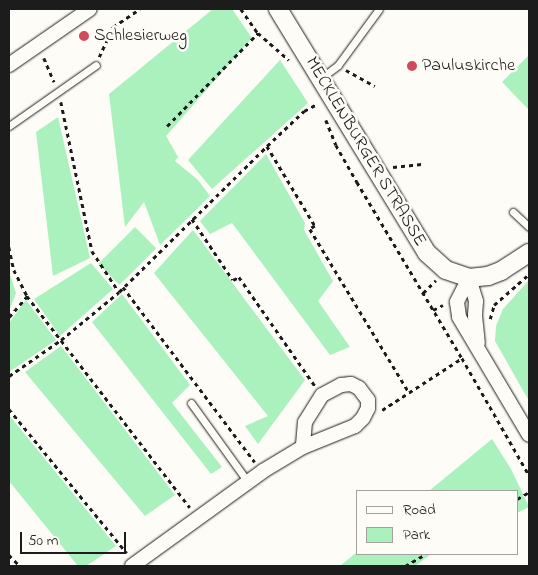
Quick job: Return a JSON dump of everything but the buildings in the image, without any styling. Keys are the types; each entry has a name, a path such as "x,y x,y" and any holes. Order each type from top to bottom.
{"street":[{"path":"9,65 90,9"},
{"name":"MECKLENBURGER STRASSE","path":"278,9 427,253 446,270 469,278"},
{"path":"529,253 500,271 488,276 469,278 476,302 475,316 479,349 529,435"},
{"path":"134,565 263,472 303,448 354,426 363,418 368,408 368,400 359,388 351,384 341,385 322,396 304,422 303,448"}],"lane":[{"path":"320,78 338,65 379,9"},
{"path":"9,126 96,65"},
{"path":"513,212 529,227"},
{"path":"192,402 248,482"}],"path":[{"path":"96,65 112,27 140,9"},
{"path":"241,9 258,33 293,63"},
{"path":"167,126 258,33"},
{"path":"38,45 58,92 92,251 118,292"},
{"path":"338,65 375,86"},
{"path":"313,95 336,145 529,475"},
{"path":"9,376 60,340 124,288 267,146 304,111 318,103"},
{"path":"267,146 314,226 310,229 408,392"},
{"path":"376,169 424,164"},
{"path":"192,219 233,280 239,277 322,396"},
{"path":"9,247 14,270 27,296 198,518"},
{"path":"490,328 490,319 494,305 529,274"},
{"path":"124,288 263,472"},
{"path":"9,316 27,296"},
{"path":"363,418 384,409 462,358"},
{"path":"9,409 134,565"},
{"path":"518,498 529,492"},
{"path":"9,554 19,566"},
{"path":"405,566 424,555"}],"green space":[{"path":"213,9 232,9 252,38 166,136 178,157 175,161 198,180 210,196 160,245 144,202 125,227 109,94"},
{"path":"529,55 529,110 502,82"},
{"path":"280,60 308,103 212,189 188,160"},
{"path":"58,117 90,258 53,276 36,132"},
{"path":"266,154 305,223 304,230 333,281 318,301 350,347 330,355 232,223 210,234 200,221"},
{"path":"135,227 156,248 119,285 98,264"},
{"path":"193,230 305,380 258,444 245,426 268,416 154,273"},
{"path":"91,263 113,289 60,336 34,299"},
{"path":"9,271 16,293 9,311"},
{"path":"529,280 529,401 495,341 496,326 503,309"},
{"path":"122,294 190,385 172,403 222,467 211,474 92,322"},
{"path":"26,300 56,340 9,372 9,323"},
{"path":"61,346 175,495 145,516 25,372"},
{"path":"9,415 116,546 86,566 78,566 9,481"},
{"path":"492,439 511,469 529,507 518,512 518,490 430,490"},
{"path":"356,553 356,555 430,555 415,566 340,566"}],"place":[{"name":"Schlesierweg","path":"84,36"},
{"name":"Pauluskirche","path":"412,66"}]}
